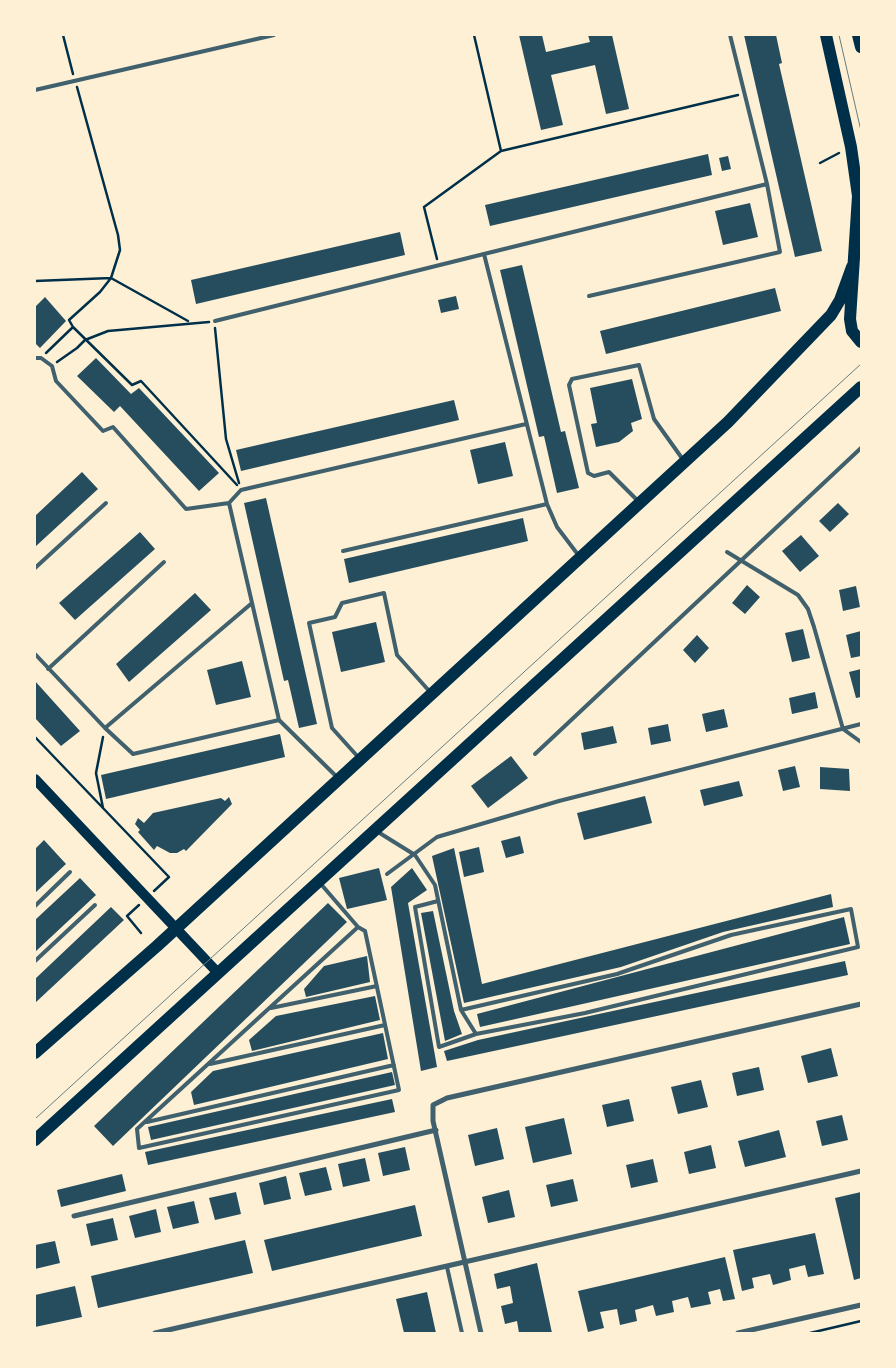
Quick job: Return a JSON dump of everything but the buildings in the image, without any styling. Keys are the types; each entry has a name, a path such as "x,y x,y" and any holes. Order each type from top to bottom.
{"main road":[{"path":"826,35 851,147 859,195 852,268 850,319 852,331 861,342"},
{"path":"858,35 861,47"},
{"path":"35,1053 177,927 728,422 820,328 840,300 852,268"},
{"path":"35,1140 861,387"},
{"path":"35,778 148,896 218,973"}],"street":[{"path":"481,1333 436,1130 434,1105 447,1098 861,1004"},
{"path":"74,1216 436,1130"},
{"path":"155,1333 861,1171"},
{"path":"738,1333 861,1305"}],"lane":[{"path":"35,90 274,35"},
{"path":"589,296 779,253 781,248 767,184 730,35"},
{"path":"214,321 767,184"},
{"path":"484,254 547,504 557,526 580,557"},
{"path":"35,358 41,358 52,366 56,381 96,424 103,431 112,427 186,509 229,503 241,490 526,424"},
{"path":"640,503 609,472 594,476 588,473 569,385 572,379 639,365 654,419 684,462"},
{"path":"534,754 728,570 861,448"},
{"path":"35,568 106,503"},
{"path":"229,503 278,720 338,779"},
{"path":"343,552 547,504"},
{"path":"727,552 798,595 808,609 843,729 861,742"},
{"path":"48,669 164,562"},
{"path":"360,759 332,728 309,623 335,617 342,603 384,593 397,655 432,694"},
{"path":"105,728 252,603"},
{"path":"35,654 105,728 133,754 278,720"},
{"path":"387,874 415,855 437,836 569,798 861,724"},
{"path":"375,830 415,855 435,885 461,1010 476,1034"},
{"path":"35,906 70,872"},
{"path":"319,881 358,928 365,931 399,1090 139,1148 137,1129 358,928"},
{"path":"438,901 415,907 439,1047 476,1034 585,1013 858,947 851,909 731,935 617,974 461,1010"},
{"path":"35,961 95,905"},
{"path":"269,1009 376,986"},
{"path":"207,1065 385,1025"},
{"path":"145,1122 394,1065"},
{"path":"447,1267 462,1333"}],"path":[{"path":"63,35 118,235 120,250 111,278 100,292 69,320 84,340 132,385 141,381 241,490"},
{"path":"474,35 501,151"},
{"path":"438,265 424,207 501,151 744,93"},
{"path":"35,281 111,278 190,322"},
{"path":"52,366 78,348 84,340 108,331 214,321 226,439 241,490"},
{"path":"41,358 73,327"},
{"path":"103,808 96,772 105,728"},
{"path":"35,738 169,877 127,916 141,933"},
{"path":"810,1333 861,1321"}],"tram line":[{"path":"839,35 861,131"},
{"path":"35,1119 861,364"}]}
